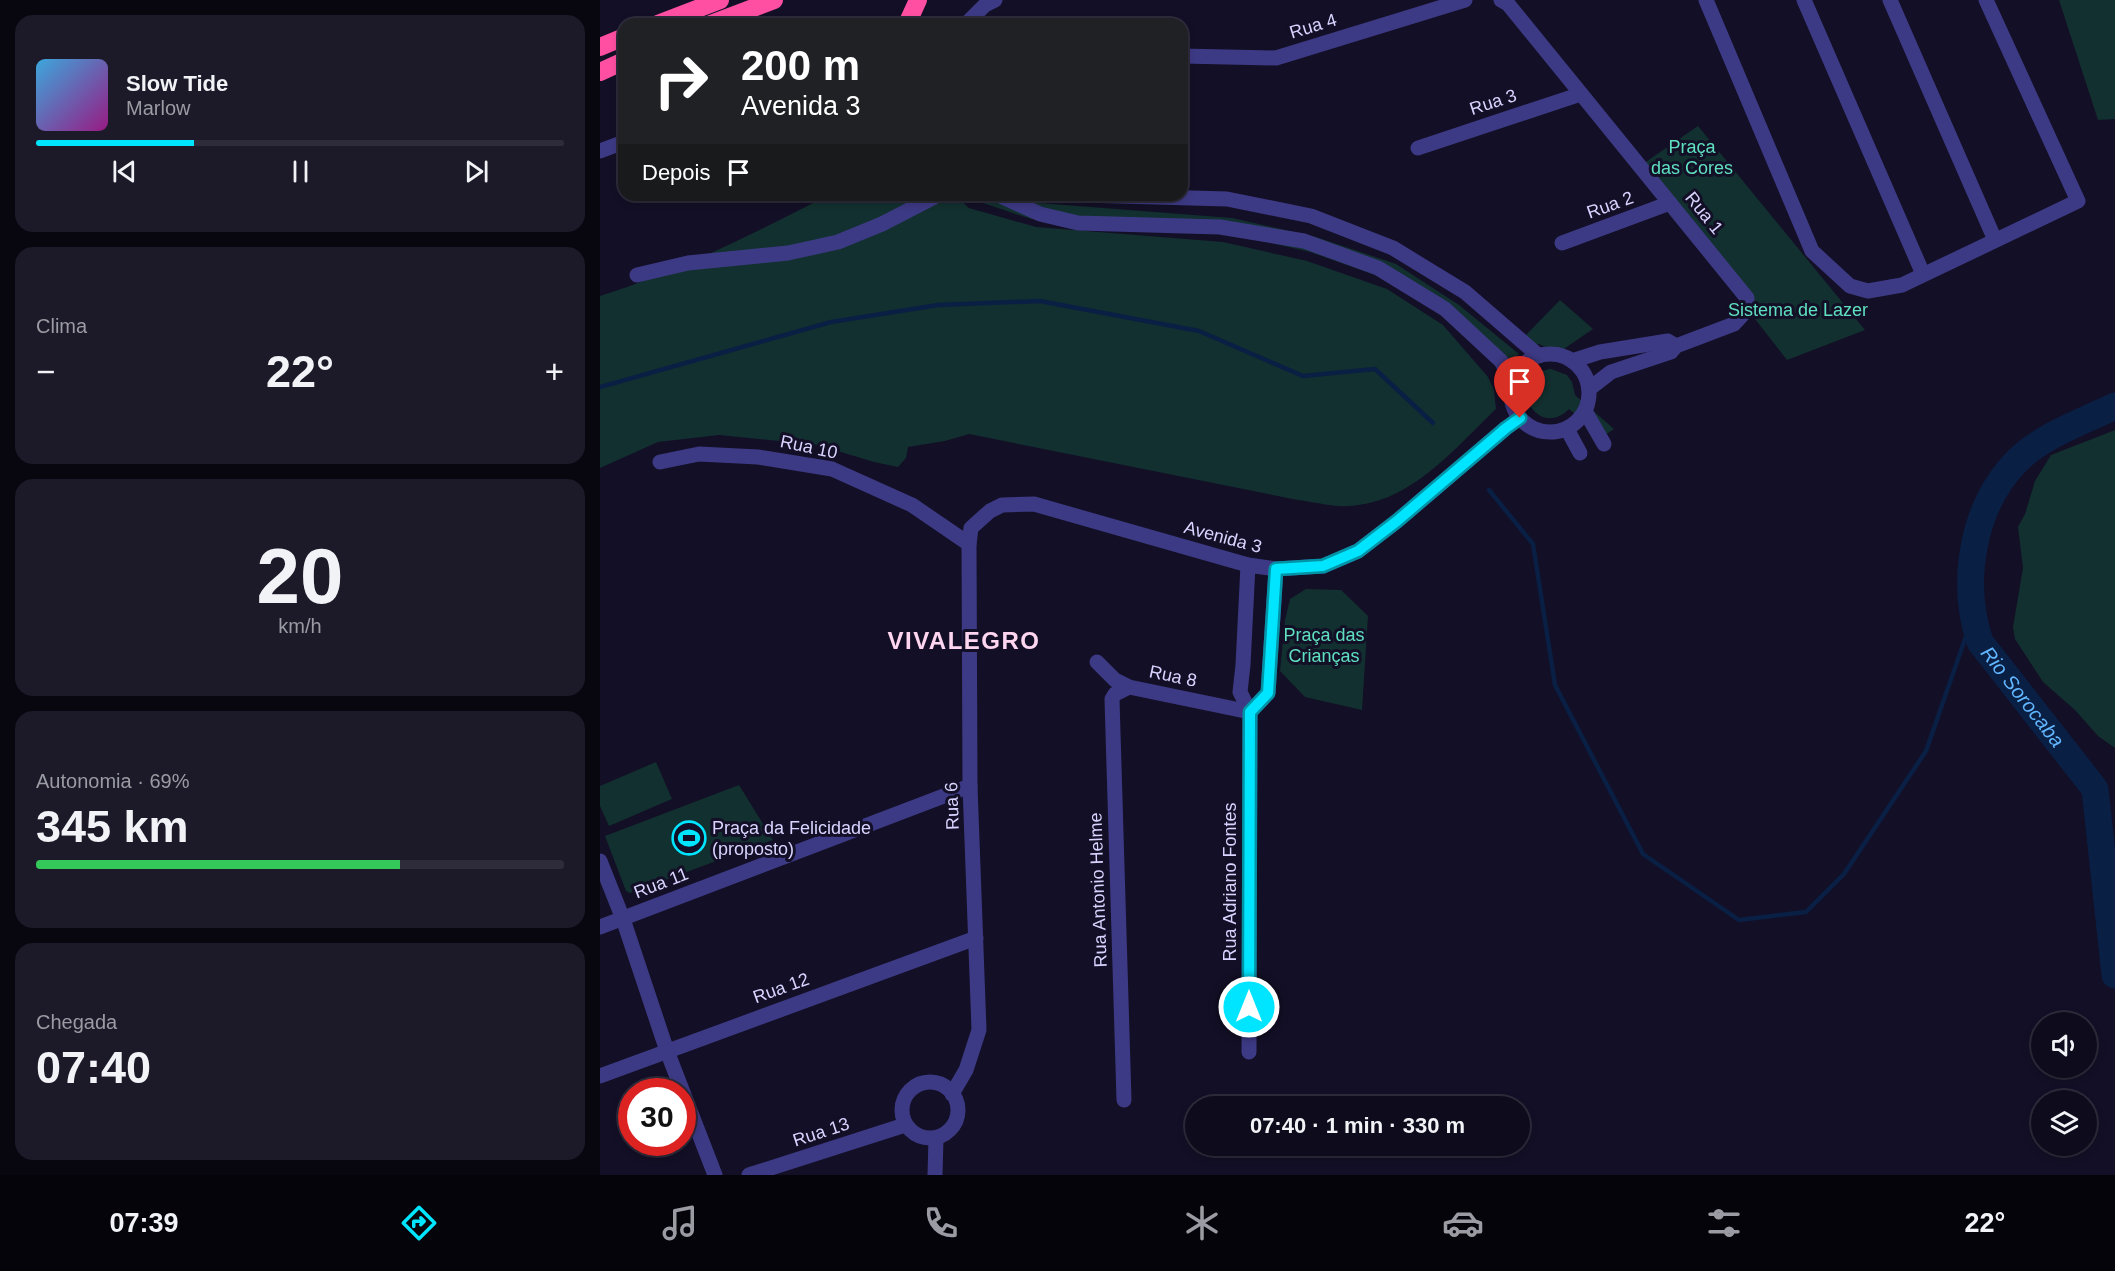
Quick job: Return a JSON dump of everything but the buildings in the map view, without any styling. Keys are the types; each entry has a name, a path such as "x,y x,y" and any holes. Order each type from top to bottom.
{"highway":[{"path":"674,18 720,0"},
{"path":"727,18 774,0"},
{"path":"910,18 918,0"},
{"path":"600,47 618,40"},
{"path":"600,72 618,64"},
{"path":"600,78 618,73"}],"street":[{"path":"972,18 985,5 995,0"},
{"name":"Rua 4","path":"1188,56 1276,58 1465,0"},
{"name":"Rua 1","path":"1501,0 1508,4 1747,298 1746,311 1734,324 1676,346 1671,352 1611,372 1589,389"},
{"path":"1706,0 1812,251 1850,286 1868,291 1902,285 2078,201 1986,0"},
{"path":"1804,0 1923,274"},
{"path":"1890,0 1995,240"},
{"name":"Rua 3","path":"1418,148 1581,94"},
{"path":"600,151 618,144"},
{"path":"1188,198 1227,199 1311,216 1394,248 1465,292 1539,356"},
{"path":"637,275 688,263 788,253 838,242 882,224 923,201"},
{"path":"1011,201 1040,214 1078,223 1220,227 1304,242 1378,268 1445,309 1501,361 1512,382"},
{"name":"Rua 2","path":"1562,243 1670,203"},
{"path":"1572,361 1600,352 1668,342 1676,346"},
{"path":"1550,354 1562,356 1580,368 1586,378 1589,400 1585,411 1578,421 1567,429 1555,432 1530,427 1520,418 1514,407 1511,395 1512,382 1518,370 1527,361 1539,356 1550,354"},
{"path":"1585,411 1604,444"},
{"name":"Avenida 3","path":"983,517 1002,505 1034,504 1248,565 1276,569 1323,566 1358,551 1520,418"},
{"path":"1567,429 1580,453"},
{"name":"Rua 10","path":"660,462 699,454 758,457 832,469 912,505 969,544"},
{"name":"Rua 6","path":"952,1094 966,1070 979,1030 970,786 969,544 971,528 983,517"},
{"name":"Rua Adriano Fontes","path":"1248,565 1240,692 1250,712 1249,1052"},
{"path":"1250,712 1268,693 1276,569"},
{"name":"Rua 8","path":"1097,662 1115,680 1129,687 1250,712"},
{"path":"1243,665 1258,664 1268,668"},
{"name":"Rua Antonio Helme","path":"1124,1100 1112,699 1115,694 1129,687"},
{"name":"Rua 11","path":"600,927 970,786"},
{"path":"600,861 623,919 667,1051 715,1175"},
{"name":"Rua 12","path":"600,1076 976,938"},
{"path":"933,1082 942,1085 952,1094 958,1106 958,1116 949,1131 936,1138 924,1138 915,1135 905,1125 901,1111 903,1101 907,1092 914,1086 933,1082"},
{"name":"Rua 13","path":"749,1175 905,1125"},
{"path":"935,1175 936,1138"}],"green space":[{"path":"2059,0 2115,0 2115,119 2098,120"},
{"name":"Sistema de Lazer","path":"1698,126 1865,330 1787,360 1637,168"},
{"path":"817,201 961,201 969,208 1036,227 1223,242 1307,261 1387,289 1443,325 1488,377 1494,390 1496,409 1447,456 1412,485 1371,503 1349,506 1298,500 969,434 945,441 908,447 906,458 898,467 818,445 719,435 658,442 600,468 600,296 656,276 764,228"},
{"path":"977,201 1033,201 1232,218 1316,237 1396,264 1459,305 1519,354 1511,369 1446,316 1389,280 1310,252 1223,232 1031,219"},
{"path":"1560,300 1593,329 1558,353 1539,344 1528,347 1520,341"},
{"path":"1551,369 1567,375 1572,382 1575,395 1614,429 1602,437 1569,409 1557,417 1546,418 1536,413 1529,404 1526,393 1528,383 1536,374"},
{"path":"2115,430 2115,748 2098,736 2075,710 2043,682 2015,639 2013,627 2023,568 2018,527 2025,514 2035,481 2051,455"},
{"name":"Praça das Crianças","path":"1306,589 1341,590 1368,616 1362,710 1305,697 1280,671 1285,620 1290,599"},
{"path":"656,762 672,799 609,826 600,806 600,786"},
{"name":"Praça da Felicidade (proposto)","path":"739,785 773,840 630,893 626,891 605,836"}],"waterway":[{"path":"600,387 831,322 938,305 1040,301 1199,331 1303,376 1375,369 1433,423"},
{"name":"Rio Sorocaba","path":"2115,406 2065,429 2029,450 2019,459 2003,478 1990,499 1974,545 1971,570 1971,595 1980,642 2095,789 2115,975"},
{"path":"1489,490 1533,544 1555,685 1643,854 1739,920 1806,912 1844,874 1926,751 1972,619"}],"place":[{"name":"Praça da Felicidade (proposto)","path":"689,838"}],"district":[{"name":"VIVALEGRO","path":"964,640"}],"route":[{"path":"1249,1007 1250,712 1268,693 1276,569 1323,566 1358,551 1520,418"}],"park label":[{"name":"Praça das Cores","path":"1692,157"}]}
